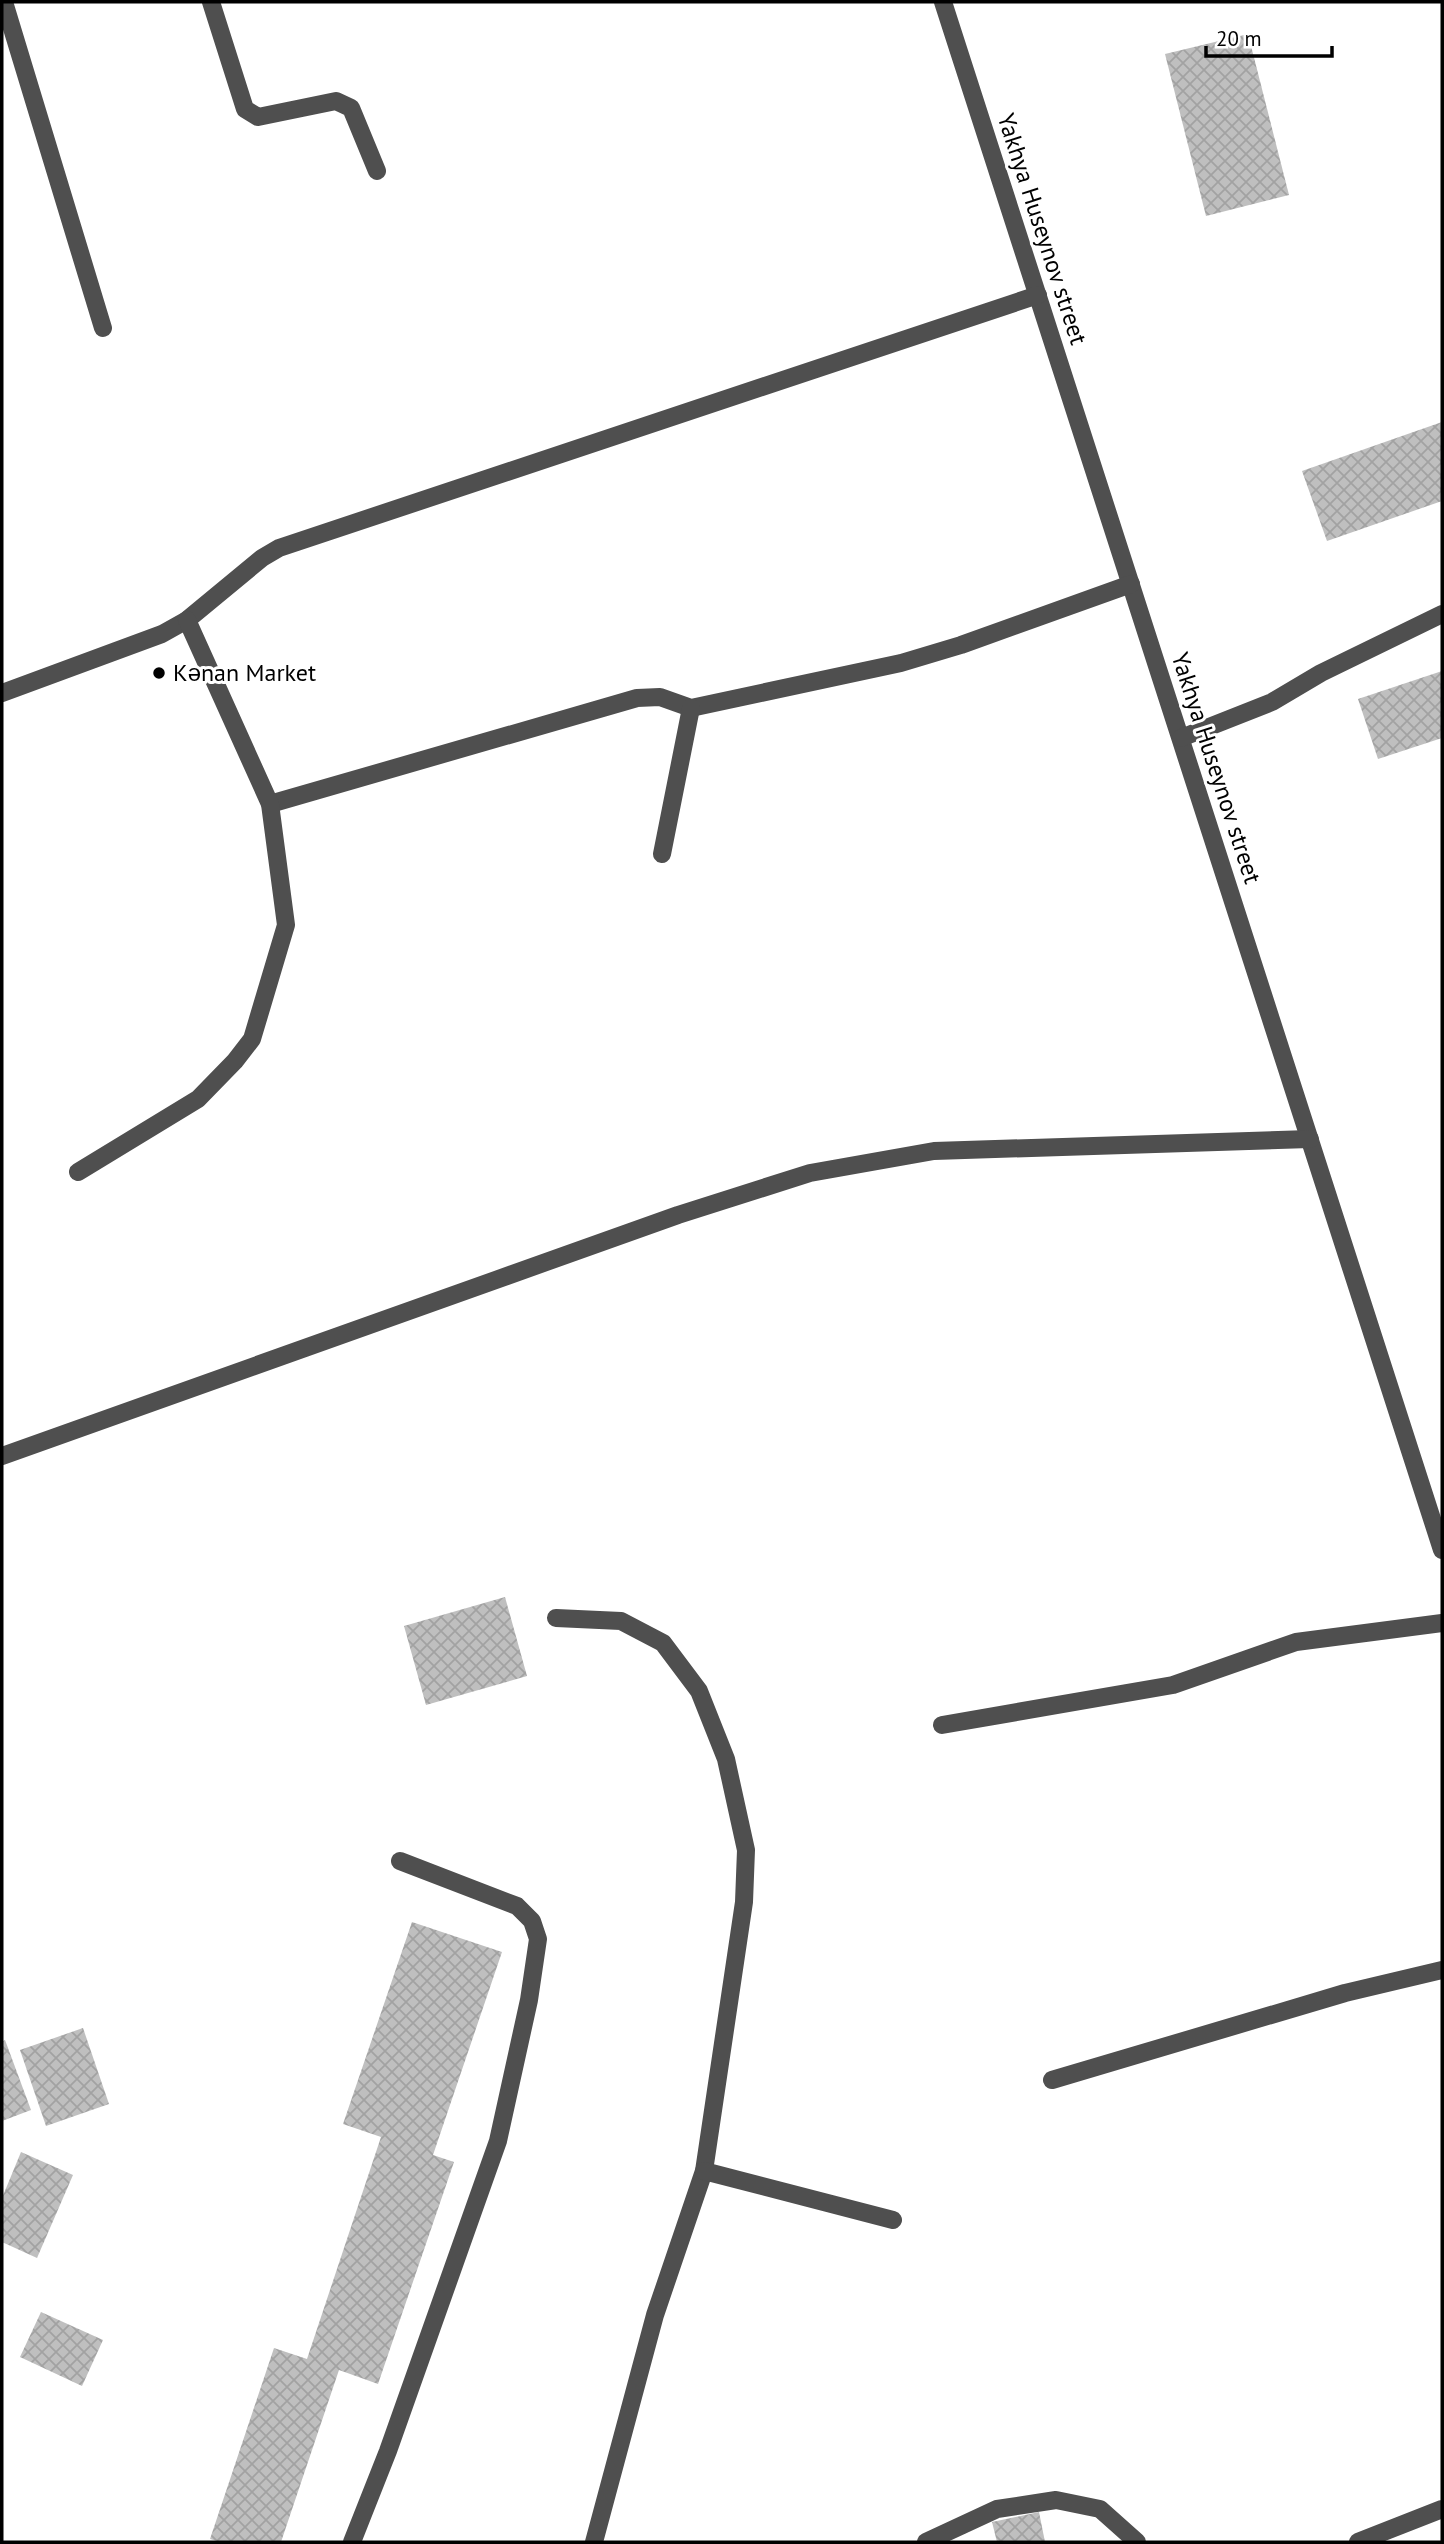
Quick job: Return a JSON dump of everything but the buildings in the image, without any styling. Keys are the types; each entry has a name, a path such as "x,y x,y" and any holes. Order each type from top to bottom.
{"street":[{"path":"4,2 103,328"},
{"path":"211,2 245,108 258,117 336,101 351,108 377,171"},
{"name":"Yakhya Huseynov street","path":"943,2 1442,1550"},
{"path":"2,693 162,634 187,621 262,558 279,548 1038,295"},
{"path":"270,804 637,698 660,697 691,708 901,663 961,645 1131,584"},
{"path":"1181,738 1272,702 1321,673 1442,614"},
{"path":"78,1172 198,1099 235,1061 252,1039 286,925 270,804 187,621"},
{"path":"662,854 691,708"},
{"path":"2,1456 678,1214 810,1173 933,1151 1310,1139"},
{"path":"556,1618 621,1621 663,1643 699,1691 726,1759 746,1850 744,1902 704,2171 655,2315 594,2542"},
{"path":"942,1725 1173,1685 1296,1642 1442,1623"},
{"path":"352,2542 388,2451 498,2141 529,2000 538,1939 531,1921 517,1906 400,1861"},
{"path":"1052,2080 1345,1993 1442,1970"},
{"path":"704,2171 893,2220"},
{"path":"926,2542 997,2509 1056,2500 1100,2509 1137,2542"},
{"path":"1358,2542 1442,2509"}],"place":[{"name":"Kənan Market","path":"159,673"}]}
